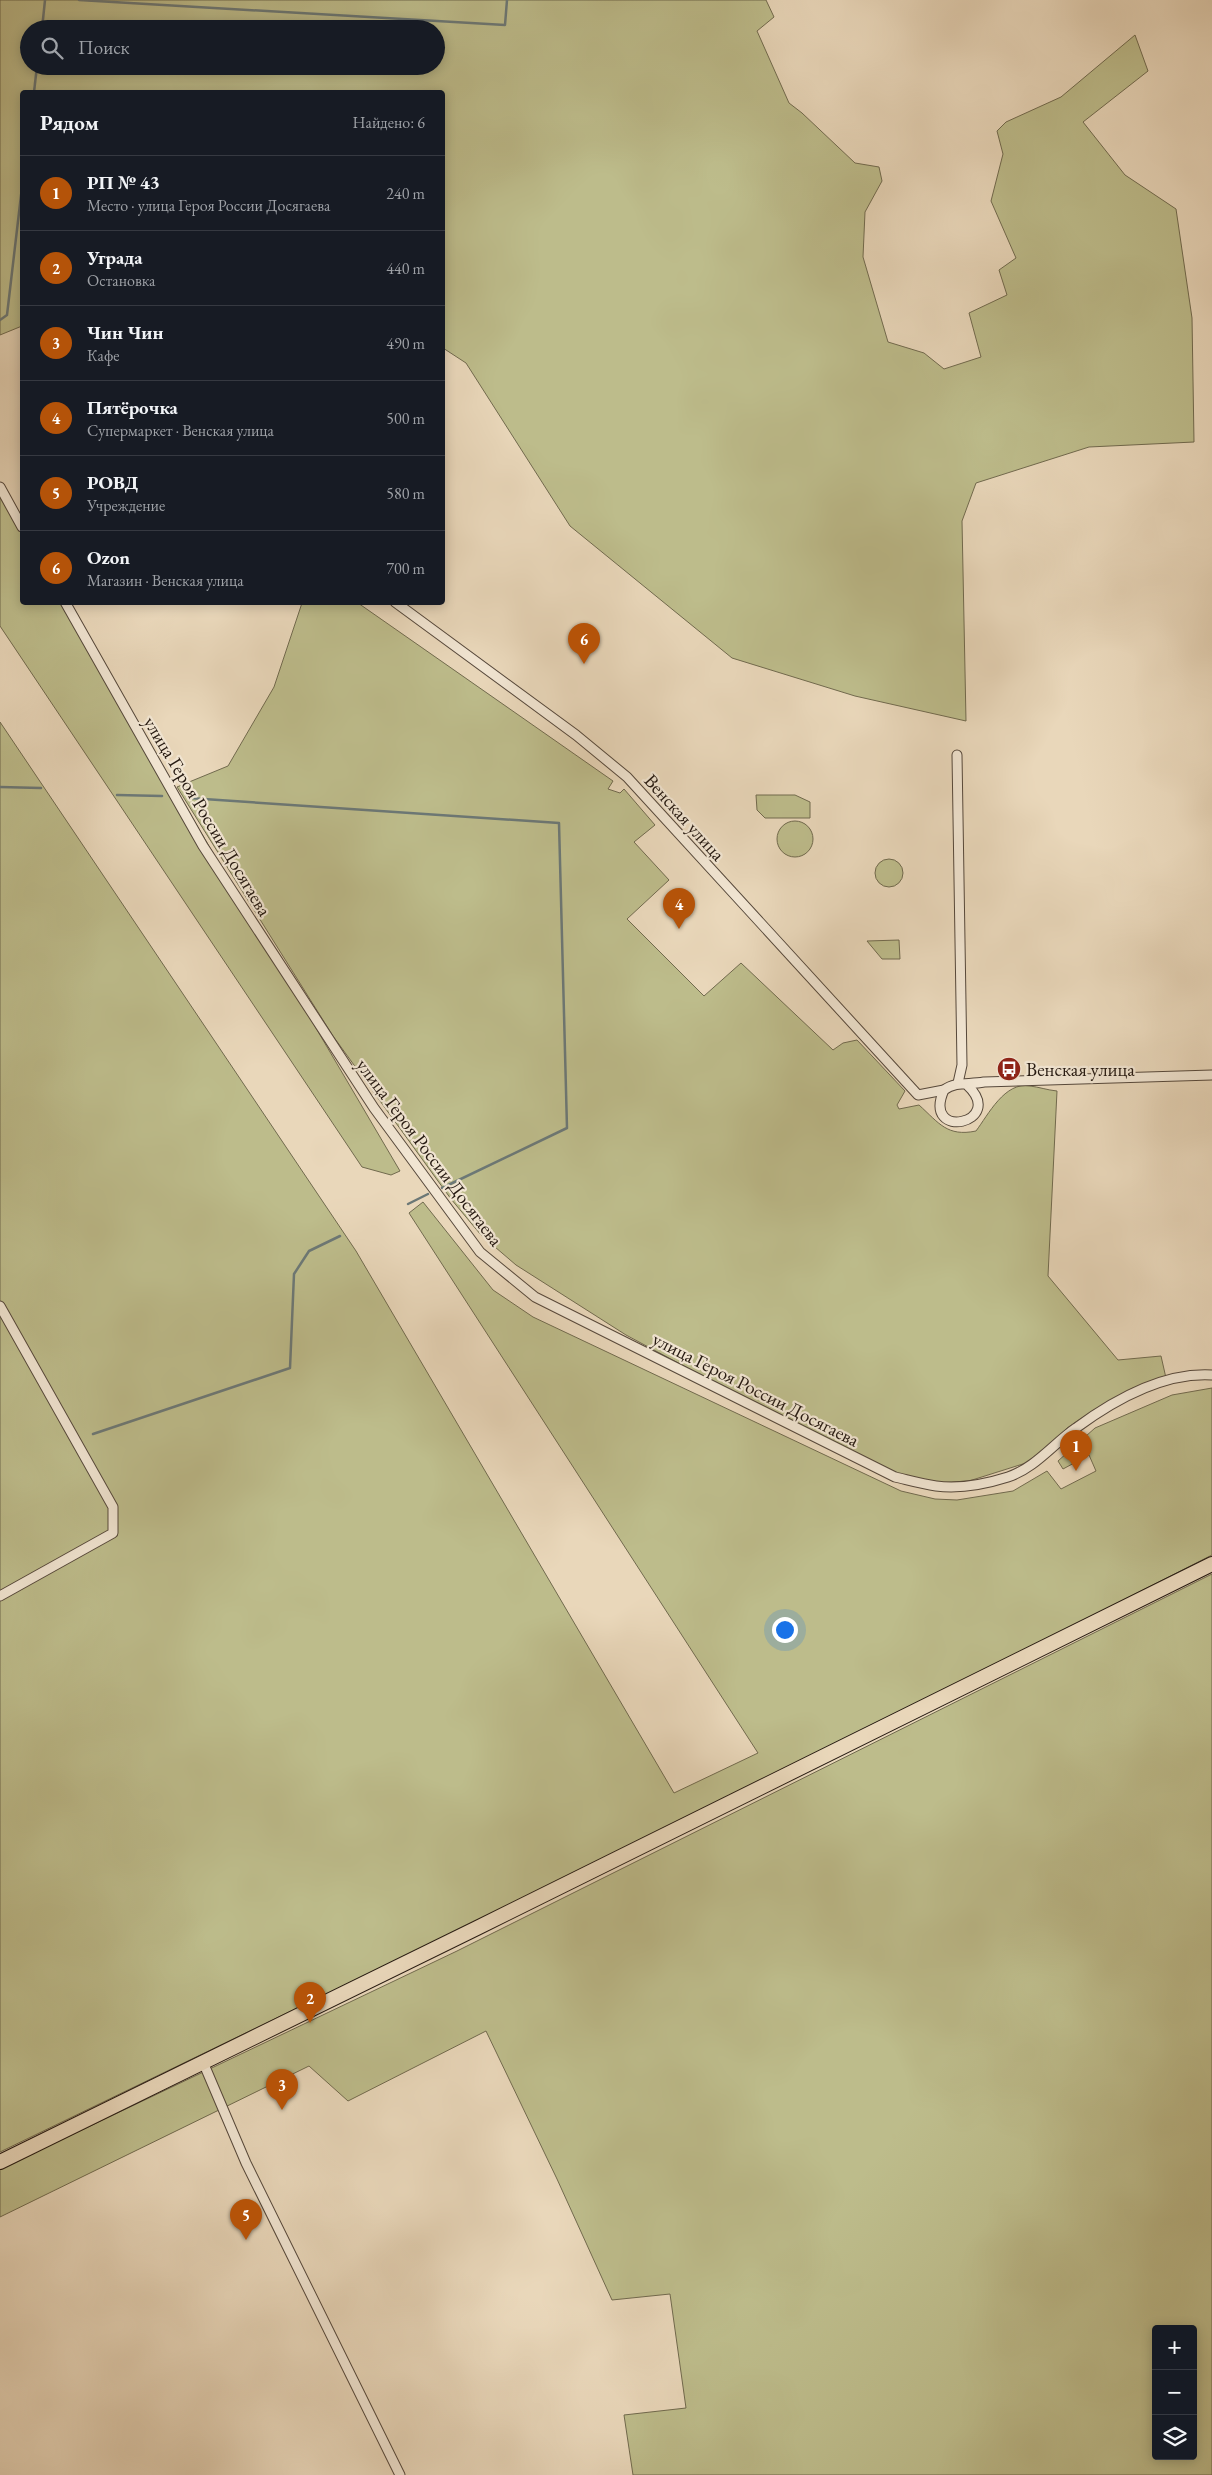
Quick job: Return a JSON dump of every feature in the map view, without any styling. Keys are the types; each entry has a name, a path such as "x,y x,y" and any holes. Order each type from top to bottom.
{"highway":[{"path":"0,2162 486,1924 1212,1564"}],"street":[{"path":"0,487 20,523"},
{"name":"улица Героя России Досягаева","path":"67,605 203,846 374,1108 480,1252 535,1296 895,1477 936,1486 968,1486 1008,1477 1028,1468 1075,1428 1127,1396 1156,1384 1192,1374 1212,1375"},
{"name":"Венская улица","path":"399,605 576,735 627,777 918,1095 944,1090"},
{"path":"957,755 962,1065 958,1083"},
{"path":"967,1085 976,1094 979,1106 974,1117 963,1123 951,1122 942,1113 939,1101 944,1090 958,1083 967,1085 984,1082 1212,1075"},
{"path":"0,1306 113,1507 113,1533 0,1596"},
{"path":"203,2062 246,2163 400,2475"}],"shaded area":[{"path":"0,0 766,0 774,17 757,31 789,103 855,163 879,167 882,181 865,212 863,257 888,342 924,353 944,369 981,357 969,313 1007,295 999,270 1016,258 991,201 1003,154 997,131 1006,122 1061,97 1135,35 1148,71 1083,122 1125,175 1176,209 1192,318 1194,442 1089,447 976,483 962,521 966,721 855,696 732,658 570,526 466,363 445,349 445,90 20,90 20,327 0,335"},
{"path":"0,490 20,525 20,605 67,605 400,1171 391,1175 362,1167 0,626"},
{"path":"301,605 361,605 613,781 608,789 620,793 624,789 655,825 634,842 669,880 627,919 704,996 741,963 833,1050 843,1043 857,1040 905,1091 897,1105 899,1109 919,1105 938,1123 950,1130 958,1132 976,1131 992,1108 1005,1094 1021,1086 1057,1091 1048,1276 1118,1360 1161,1356 1166,1378 1133,1388 1094,1410 1067,1428 1048,1448 1026,1463 969,1481 936,1483 896,1473 751,1402 626,1335 516,1265 481,1235 451,1199 333,1036 177,787 228,766 274,687"},
{"path":"0,722 356,1251 674,1793 758,1753 409,1213 423,1202 493,1290 533,1317 901,1491 935,1499 957,1500 1013,1491 1047,1471 1061,1489 1096,1471 1089,1455 1063,1469 1058,1461 1095,1428 1172,1395 1212,1388 1212,1555 772,1778 0,2152"},
{"path":"756,795 795,795 810,802 810,818 765,818 757,810"},
{"path":"795,821 802,822 808,826 812,832 812,846 808,852 802,856 795,857 788,856 782,852 778,846 777,839 778,832 782,826 788,822"},
{"path":"889,859 899,863 903,873 899,883 889,887 879,883 875,873 879,863"},
{"path":"899,940 900,959 882,959 867,941"},
{"path":"1212,1574 1212,2475 633,2475 624,2415 686,2408 670,2294 612,2300 557,2179 486,2031 348,2101 309,2066 0,2217 0,2169 457,1951"}],"waterway":[{"path":"43,20 45,0"},
{"path":"79,0 420,20"},
{"path":"445,21 505,25 507,0"},
{"path":"34,90 36,75"},
{"path":"0,320 7,315 20,204"},
{"path":"0,787 41,788"},
{"path":"117,795 162,796"},
{"path":"189,798 559,823 567,1128 442,1188"},
{"path":"408,1204 428,1194"},
{"path":"93,1434 290,1368 294,1274 309,1251 340,1236"}],"place":[{"name":"Ozon","path":"584,664"},
{"name":"Пятёрочка","path":"679,929"},
{"name":"Венская улица","path":"1009,1069"},
{"name":"РП № 43","path":"1076,1471"},
{"name":"Уграда","path":"310,2023"},
{"name":"Чин Чин","path":"282,2110"},
{"name":"РОВД","path":"246,2240"}]}
